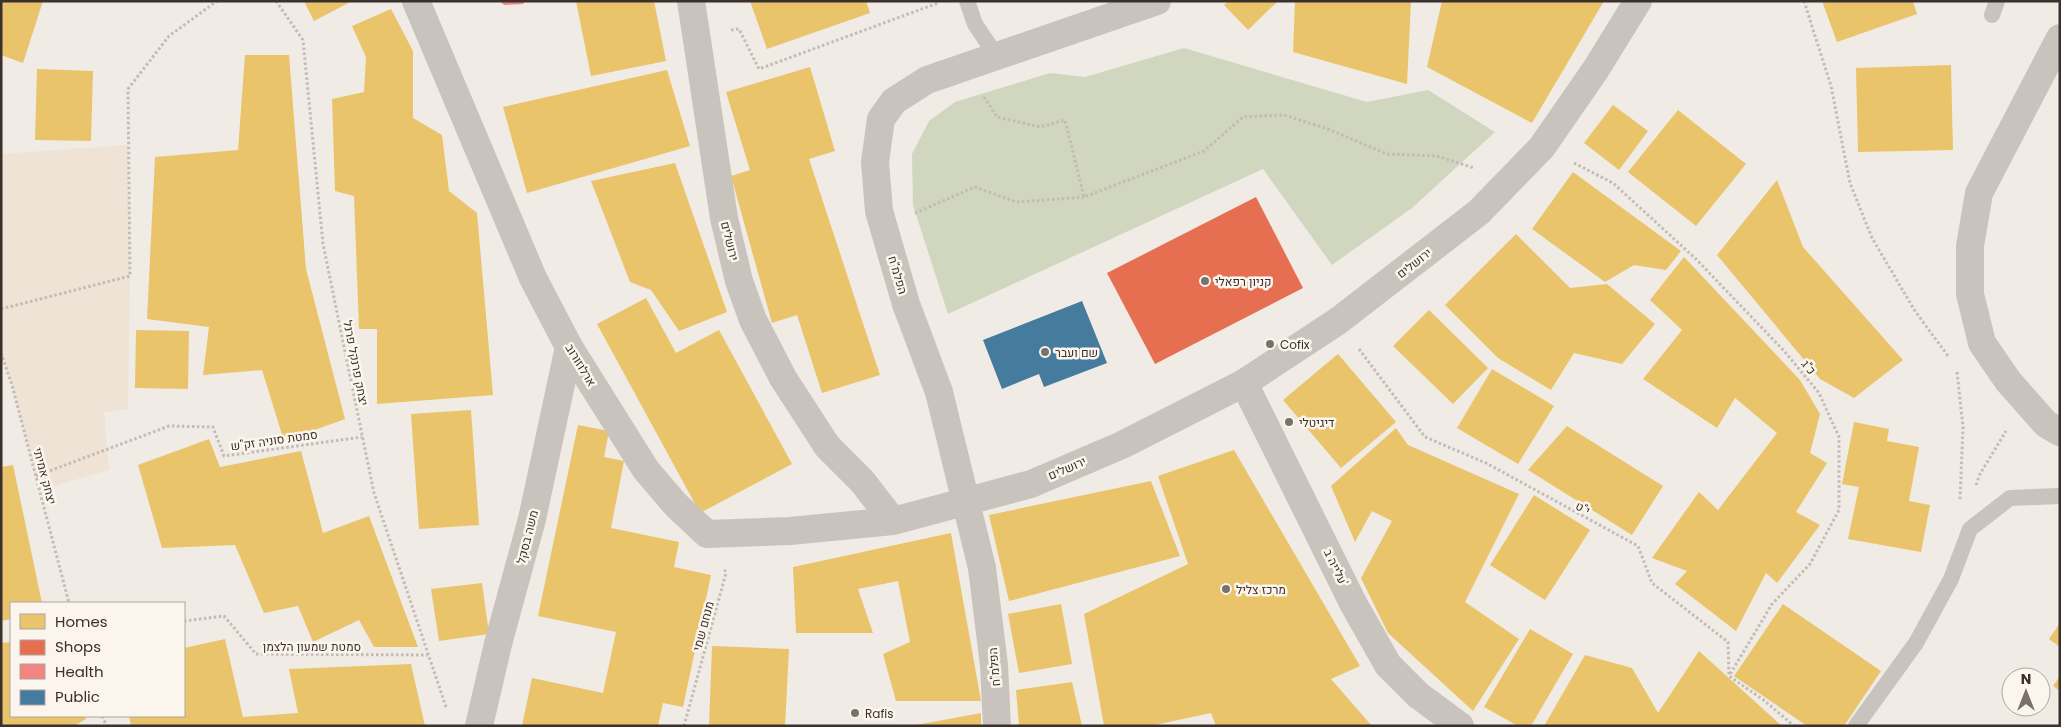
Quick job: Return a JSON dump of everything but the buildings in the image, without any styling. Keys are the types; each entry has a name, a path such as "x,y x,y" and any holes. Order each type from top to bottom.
{"street":[{"name":"ארלוזורוב","path":"416,1 533,278 569,347 646,470 676,505 707,534"},
{"name":"ירושלים","path":"691,1 724,218 740,281 753,320 783,378 828,446 862,481 893,521 1031,484 1122,445 1244,383 1338,321 1479,212 1542,147 1596,69 1638,1"},
{"name":"הפלמ\"ח","path":"997,726 994,665 982,568 939,392 906,304 879,211 875,162 881,119 894,101 927,80 1157,1"},
{"path":"2060,38 1978,193 1970,246 1970,294 1982,343 2008,381 2025,401 2046,424 2060,432"},
{"name":"משה בסקל","path":"479,726 498,644 532,519 569,347"},
{"name":"עלייה ב'","path":"1244,383 1353,603 1388,665 1418,695 1460,726"},
{"path":"707,534 790,532 893,521"}],"lane":[{"path":"967,1 975,24 997,57"},
{"path":"1856,726 1916,643 1951,579 1967,523 2010,498 2060,496"}],"path":[{"path":"1,309 130,276 128,89 169,36 217,1"},
{"name":"יצחק פרנקל פרנל","path":"276,1 303,40 323,244 374,493 446,708"},
{"path":"740,29 759,69 943,1"},
{"path":"1804,1 1831,86 1850,183 1869,229 1916,310 1952,362"},
{"path":"965,67 997,117 1040,127 1065,120 1084,197"},
{"path":"883,226 975,187 1016,202 1084,197 1204,151 1243,117 1284,114 1328,129 1387,154 1437,156 1510,180"},
{"name":"כ\"ג","path":"1542,147 1613,182 1696,259 1785,352 1819,393 1839,437 1839,510 1810,564 1772,604 1729,676"},
{"name":"י\"ט","path":"1338,321 1425,437 1486,464 1638,546 1652,583 1728,642 1729,676"},
{"name":"יצחק אמיתי","path":"1,353 12,385 70,602"},
{"path":"1957,369 1963,427 1959,511 1967,523"},
{"path":"1967,523 1980,474 2025,401"},
{"name":"סמטת סוניה זק\"ש","path":"36,476 169,426 213,427 224,456 362,436"},
{"name":"מנחם שמי","path":"684,726 726,573 707,534"},
{"name":"סמטת שמעון הלצמן","path":"185,621 224,616 256,654 428,655"},
{"path":"1729,676 1765,701 1794,726"}],"green space":[{"path":"1184,48 1367,102 1428,90 1495,132 1412,208 1332,265 1263,169 948,314 913,205 912,154 929,121 955,102 1050,73 1085,77"}],"shaded area":[{"path":"128,145 130,276 128,409 104,412 109,470 40,490 12,385 1,353 1,154"}],"place":[{"name":"קניון רפאלי","path":"1205,281"},
{"name":"Cofix","path":"1270,344"},
{"name":"שם ועבר","path":"1045,352"},
{"name":"דיגיטלי","path":"1289,422"},
{"name":"מרכז צליל","path":"1226,589"},
{"name":"Rafis","path":"855,713"}]}
